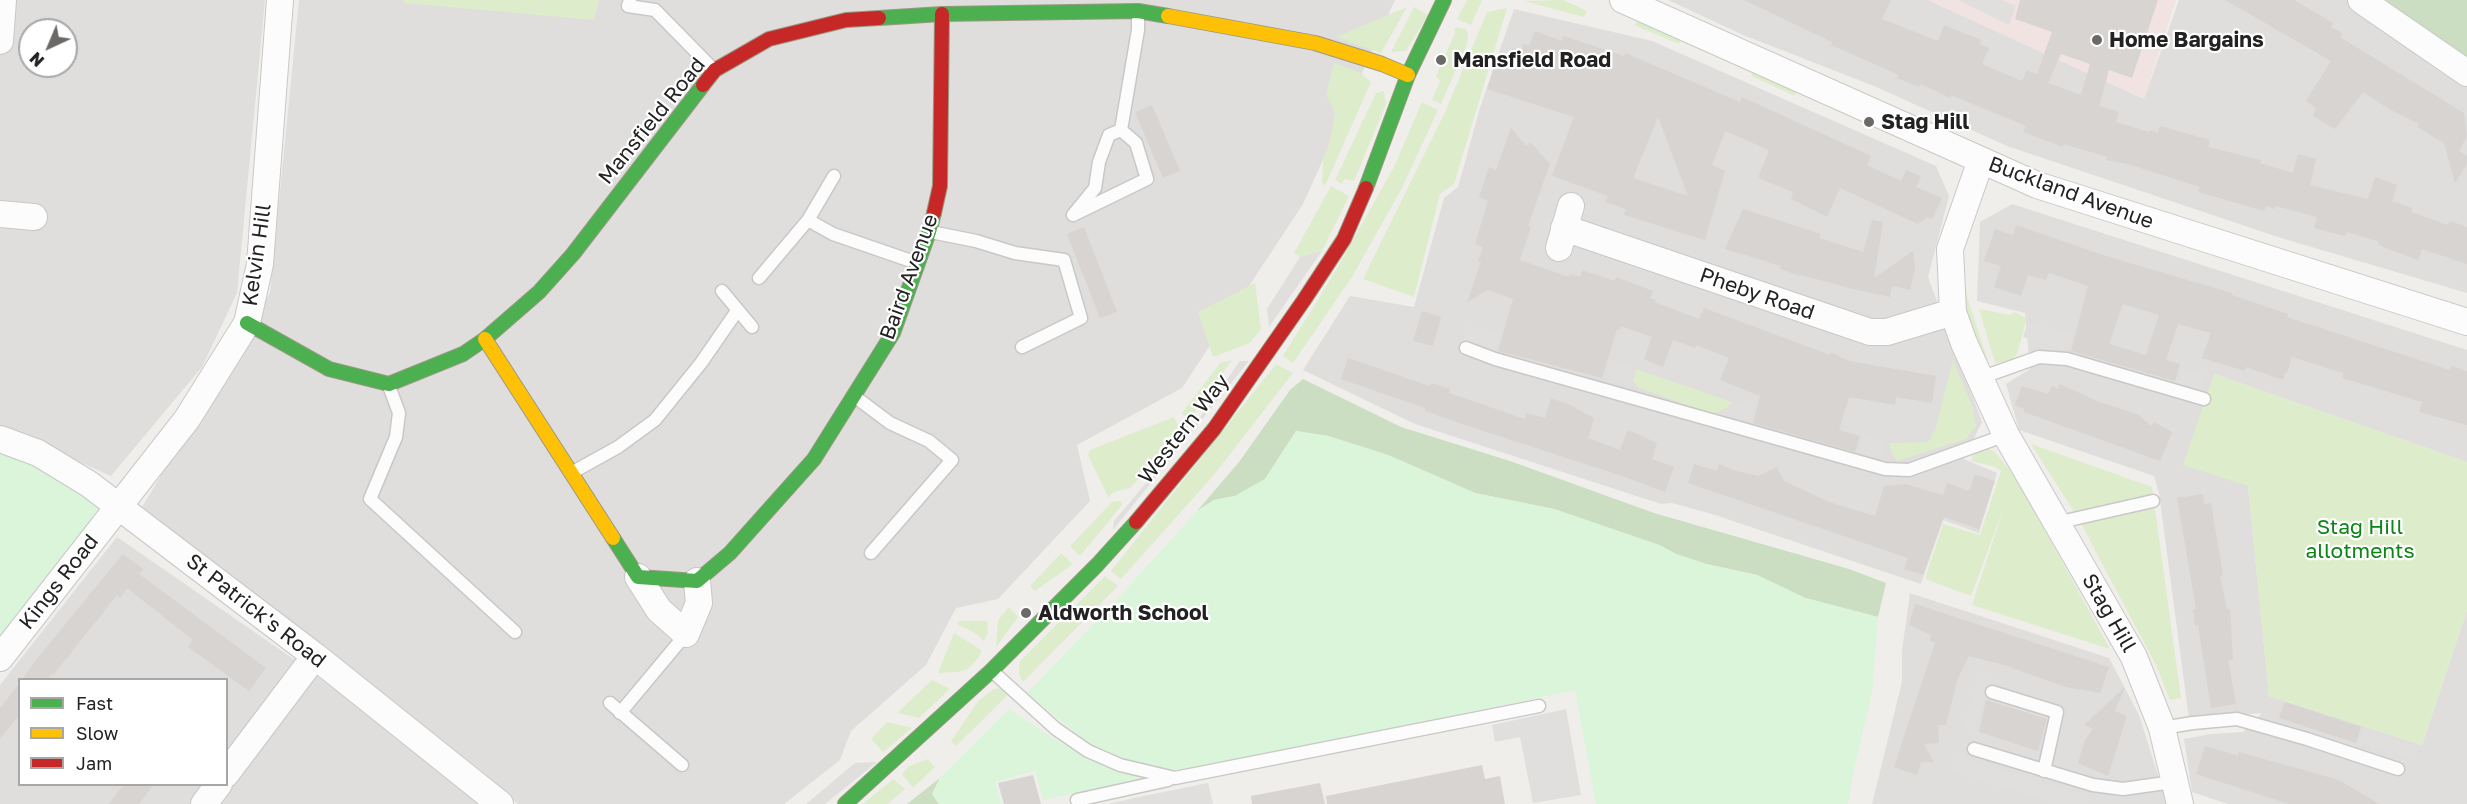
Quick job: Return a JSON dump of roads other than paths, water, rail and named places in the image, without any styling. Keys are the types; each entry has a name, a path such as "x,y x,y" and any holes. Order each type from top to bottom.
{"street":[{"path":"0,41 3,0"},
{"name":"Kelvin Hill","path":"118,506 187,419 247,323 260,264 280,0"},
{"name":"Western Way","path":"845,804 991,671 1097,565 1163,492 1214,429 1304,300 1344,238 1368,184 1408,75 1444,0"},
{"name":"Buckland Avenue","path":"1623,0 2037,185 2092,205 2467,322"},
{"path":"2361,0 2467,73"},
{"name":"Mansfield Road","path":"389,384 463,354 485,339 539,292 573,254 715,70 769,39 846,20 942,15 1138,11 1315,43 1382,64 1408,75"},
{"name":"Baird Avenue","path":"697,581 730,552 814,459 893,333 929,232 940,186 942,15"},
{"name":"Stag Hill","path":"1981,160 1950,249 1953,312 1964,343 2006,435 2134,657 2162,728 2176,793"},
{"path":"0,214 33,216"},
{"name":"Pheby Road","path":"1565,227 1870,332 1887,332 1953,312"},
{"path":"247,323 328,369 389,384"},
{"path":"485,339 659,610 686,634 699,603 697,581 638,577"},
{"name":"St Patrick's Road","path":"0,439 38,453 89,484 315,656 500,804"},
{"name":"Kings Road","path":"0,658 118,506"},
{"path":"228,771 315,656"},
{"path":"204,804 218,786"}],"lane":[{"path":"630,0 628,6 655,10 715,70"},
{"path":"1121,130 1138,30 1138,11"},
{"path":"1121,130 1136,143 1147,179 1073,215 1095,188 1099,162 1109,135 1121,130"},
{"path":"759,278 808,220 834,176"},
{"path":"808,220 833,234 918,263"},
{"path":"929,232 976,241 1015,253 1064,260 1081,318 1022,347"},
{"path":"722,291 752,327"},
{"path":"572,473 618,447 655,420 701,363 737,311"},
{"path":"1466,348 1506,363 1885,469 1909,470 2006,435"},
{"path":"1980,378 2039,357 2067,359 2204,399"},
{"path":"389,384 399,413 396,437 370,499 515,632"},
{"path":"854,396 890,423 928,441 952,460 871,553"},
{"path":"2056,523 2153,501"},
{"path":"620,713 686,634"},
{"path":"991,671 1056,729 1088,751 1120,765 1175,778"},
{"path":"1992,692 2057,712 2044,771"},
{"path":"610,703 682,765"},
{"path":"1077,800 1175,778 1539,706"},
{"path":"2162,728 2237,719 2398,769"},
{"path":"1974,749 2093,785 2176,793"}],"place":[{"name":"Home Bargains","path":"2097,40"},
{"name":"Mansfield Road","path":"1441,60"},
{"name":"Stag Hill","path":"1869,122"},
{"name":"Aldworth School","path":"1026,613"}],"park label":[{"name":"Stag Hill allotments","path":"2360,539"}]}
